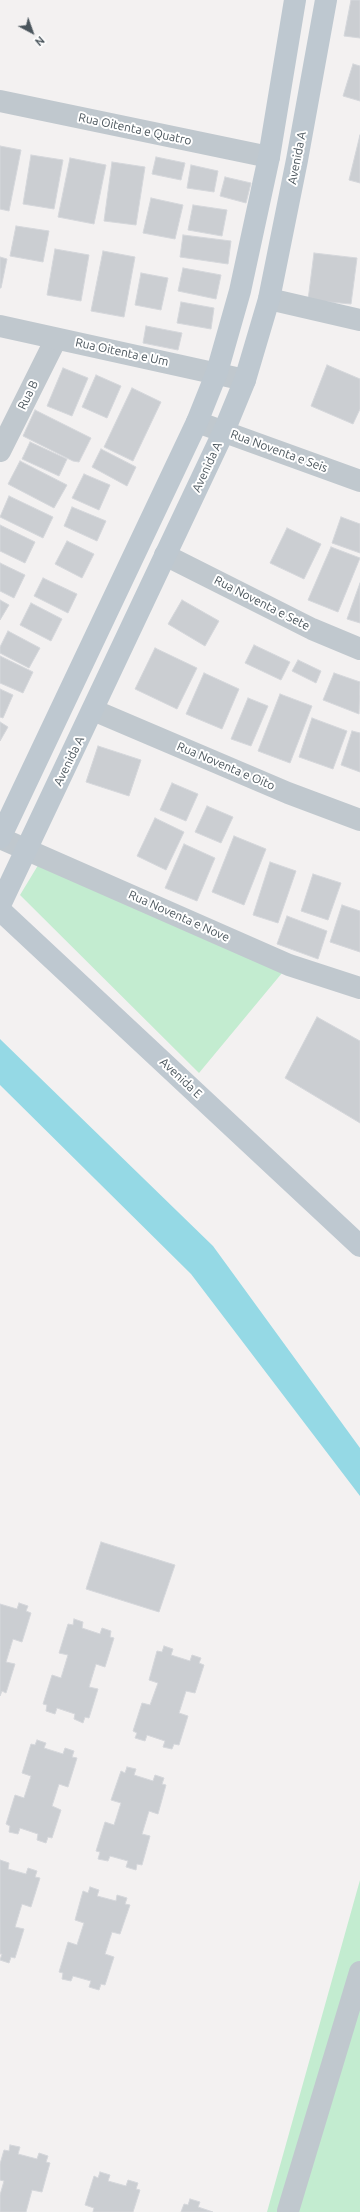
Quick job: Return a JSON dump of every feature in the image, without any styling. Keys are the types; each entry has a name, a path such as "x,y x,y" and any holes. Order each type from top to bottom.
{"main road":[{"path":"0,838 197,422 217,372 240,291 269,157 296,0"},
{"name":"Avenida A","path":"0,906 224,430 245,380 268,299 297,160 326,0"},
{"name":"Avenida E","path":"0,910 360,1246"}],"street":[{"name":"Rua Oitenta e Quatro","path":"0,101 269,157"},
{"path":"268,299 360,320"},
{"name":"Rua Oitenta e Um","path":"0,326 217,372 245,380"},
{"name":"Rua B","path":"0,451 56,339"},
{"name":"Rua Noventa e Seis","path":"197,422 224,430 360,481"},
{"name":"Rua Noventa e Sete","path":"165,555 312,629 360,649"},
{"name":"Rua Noventa e Oito","path":"93,710 288,793 360,820"},
{"name":"Rua Noventa e Nove","path":"0,838 289,965 360,988"},
{"path":"288,2211 360,1972"}],"green space":[{"path":"40,862 287,967 199,1073 20,895"},
{"path":"360,1880 360,2212 267,2212"}],"water":[{"path":"0,1039 213,1246 360,1448 360,1496 191,1274 0,1085"}],"building":[{"path":"351,0 360,0 360,38 344,36"},
{"path":"353,64 360,66 360,101 343,96"},
{"path":"360,135 360,183 349,180"},
{"path":"0,146 21,150 9,211 0,209"},
{"path":"31,155 63,160 54,209 23,204"},
{"path":"156,157 185,163 181,180 152,174"},
{"path":"70,158 106,165 94,224 58,217"},
{"path":"112,162 145,167 136,225 104,221"},
{"path":"191,165 218,171 214,192 187,188"},
{"path":"225,177 251,183 246,203 220,196"},
{"path":"151,198 183,205 175,239 143,233"},
{"path":"193,205 227,210 222,236 188,230"},
{"path":"16,226 49,231 43,262 10,256"},
{"path":"183,235 231,241 228,264 180,257"},
{"path":"55,249 89,255 81,301 47,295"},
{"path":"103,251 135,257 124,317 91,311"},
{"path":"314,253 357,258 351,304 308,300"},
{"path":"0,257 7,259 1,288 0,288"},
{"path":"183,268 221,275 216,299 178,291"},
{"path":"141,273 168,278 161,310 135,305"},
{"path":"181,302 214,308 211,329 177,323"},
{"path":"146,326 182,333 178,350 143,343"},
{"path":"327,365 360,379 360,409 353,424 311,406"},
{"path":"63,368 88,378 72,416 47,406"},
{"path":"96,375 121,386 107,418 82,407"},
{"path":"132,388 161,402 133,461 104,447"},
{"path":"35,410 91,438 79,462 73,461 23,436"},
{"path":"30,442 67,459 59,476 22,459"},
{"path":"101,449 136,467 127,486 92,467"},
{"path":"20,461 67,485 54,508 8,484"},
{"path":"84,474 110,485 99,510 72,498"},
{"path":"9,496 53,517 43,538 0,517"},
{"path":"72,507 106,521 97,541 64,526"},
{"path":"341,517 360,524 360,553 332,543"},
{"path":"0,525 35,542 25,563 0,551"},
{"path":"287,528 321,544 304,579 270,563"},
{"path":"67,541 94,554 82,578 55,564"},
{"path":"331,547 360,558 338,612 308,600"},
{"path":"0,563 25,575 14,598 0,591"},
{"path":"43,578 77,594 68,613 34,596"},
{"path":"360,583 360,623 347,619"},
{"path":"0,600 9,605 0,620"},
{"path":"182,600 219,621 205,646 168,624"},
{"path":"31,603 62,619 51,641 20,625"},
{"path":"8,631 40,648 29,668 0,653 0,647"},
{"path":"254,645 290,662 281,680 245,663"},
{"path":"155,648 197,668 177,709 135,689"},
{"path":"0,656 33,672 23,693 0,683"},
{"path":"298,660 321,671 316,683 292,671"},
{"path":"204,673 239,689 222,729 186,714"},
{"path":"334,673 360,682 359,714 323,700"},
{"path":"0,689 13,695 3,718 0,717"},
{"path":"280,694 312,706 290,763 258,751"},
{"path":"248,698 268,706 251,746 231,739"},
{"path":"312,718 347,731 333,769 299,757"},
{"path":"0,722 8,727 0,741"},
{"path":"352,731 360,733 360,772 341,765"},
{"path":"98,746 141,760 129,796 86,782"},
{"path":"172,783 198,794 186,821 160,810"},
{"path":"207,806 233,817 221,843 195,832"},
{"path":"155,818 184,832 166,870 137,856"},
{"path":"234,836 266,849 244,905 212,892"},
{"path":"184,844 215,858 197,901 165,888"},
{"path":"270,862 296,871 278,923 253,915"},
{"path":"313,874 341,883 328,920 301,911"},
{"path":"342,905 360,911 360,952 330,942"},
{"path":"287,916 327,931 318,959 277,944"},
{"path":"317,1017 360,1041 360,1123 285,1078"},
{"path":"101,1542 175,1565 159,1612 86,1589"},
{"path":"19,1603 28,1606 26,1611 31,1613 22,1642 13,1639 6,1662 15,1664 6,1693 2,1691 0,1696 0,1604 17,1609"},
{"path":"74,1619 83,1622 82,1628 100,1634 102,1628 111,1631 110,1637 114,1638 105,1667 96,1664 89,1687 98,1689 89,1718 85,1717 83,1723 74,1719 75,1714 57,1708 55,1714 46,1711 47,1705 43,1704 52,1675 61,1678 68,1655 59,1653 68,1624 73,1625"},
{"path":"164,1646 173,1649 171,1655 190,1661 192,1655 201,1658 199,1663 204,1665 195,1693 186,1691 179,1713 188,1716 179,1745 174,1744 172,1749 163,1747 165,1741 147,1735 145,1741 135,1738 137,1733 133,1731 142,1703 150,1705 158,1683 149,1680 157,1651 162,1652"},
{"path":"37,1740 46,1743 44,1748 63,1754 65,1748 74,1751 72,1757 77,1758 68,1787 59,1784 52,1806 61,1810 52,1838 48,1837 46,1843 37,1840 38,1834 20,1828 18,1834 9,1832 10,1826 6,1824 15,1795 24,1798 31,1776 22,1773 31,1744 35,1745"},
{"path":"127,1767 136,1769 134,1775 153,1781 155,1775 164,1778 162,1784 166,1785 158,1814 149,1811 142,1834 150,1836 142,1865 137,1864 136,1870 126,1867 128,1861 110,1856 108,1861 98,1859 100,1852 96,1851 105,1822 114,1825 121,1803 111,1800 121,1771 125,1773"},
{"path":"0,1860 9,1863 8,1869 26,1874 28,1868 37,1871 35,1877 40,1878 31,1907 22,1904 15,1927 24,1929 15,1958 11,1957 9,1963 0,1960 2,1954 0,1954"},
{"path":"90,1887 99,1890 97,1896 116,1901 117,1895 127,1898 125,1904 130,1905 120,1934 112,1932 105,1954 114,1957 105,1985 101,1984 99,1990 89,1987 91,1981 73,1976 71,1981 62,1979 63,1973 59,1972 68,1942 77,1945 84,1923 75,1920 83,1891 88,1893"},
{"path":"10,2145 20,2147 18,2154 37,2159 39,2153 48,2156 46,2162 50,2163 42,2192 32,2190 26,2212 0,2212 0,2195 4,2181 0,2180 0,2164 4,2150 9,2151"},
{"path":"100,2172 110,2175 108,2181 126,2186 128,2180 138,2183 136,2189 140,2190 133,2212 93,2212 94,2208 85,2205 94,2176 98,2178"},
{"path":"190,2199 200,2202 198,2207 213,2212 181,2212 184,2204 188,2205"}]}
